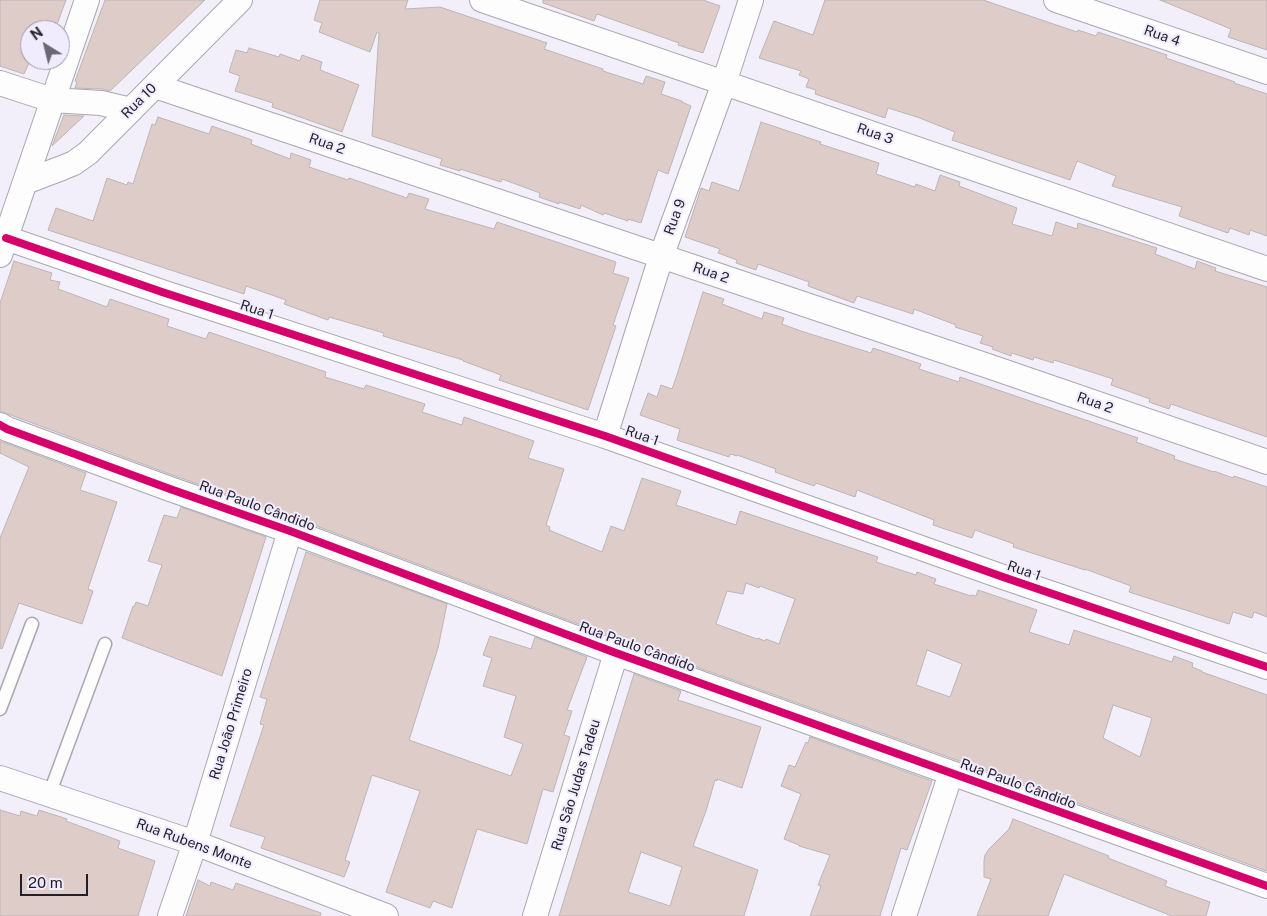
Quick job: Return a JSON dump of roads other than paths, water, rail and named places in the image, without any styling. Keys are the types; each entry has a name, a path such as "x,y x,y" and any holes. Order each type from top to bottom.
{"street":[{"path":"3,246 87,0"},
{"name":"Rua 10","path":"25,182 62,168 88,153 240,0"},
{"name":"Rua 3","path":"482,0 1267,269"},
{"name":"Rua 9","path":"605,436 661,257 752,0"},
{"name":"Rua 4","path":"1056,0 1267,72"},
{"path":"0,84 52,100 101,103 131,110"},
{"name":"Rua 2","path":"155,86 1267,462"},
{"name":"Rua 1","path":"3,246 171,295 605,436 1004,577 1267,667"},
{"name":"Rua Paulo Cândido","path":"0,425 616,653 1267,886"},
{"name":"Rua João Primeiro","path":"170,916 195,843 290,531"},
{"name":"Rua São Judas Tadeu","path":"535,916 616,653"},
{"path":"904,916 951,773"},
{"name":"Rua Rubens Monte","path":"0,778 195,843 386,916"}],"lane":[{"path":"0,708 32,624"},
{"path":"49,795 105,644"}]}
